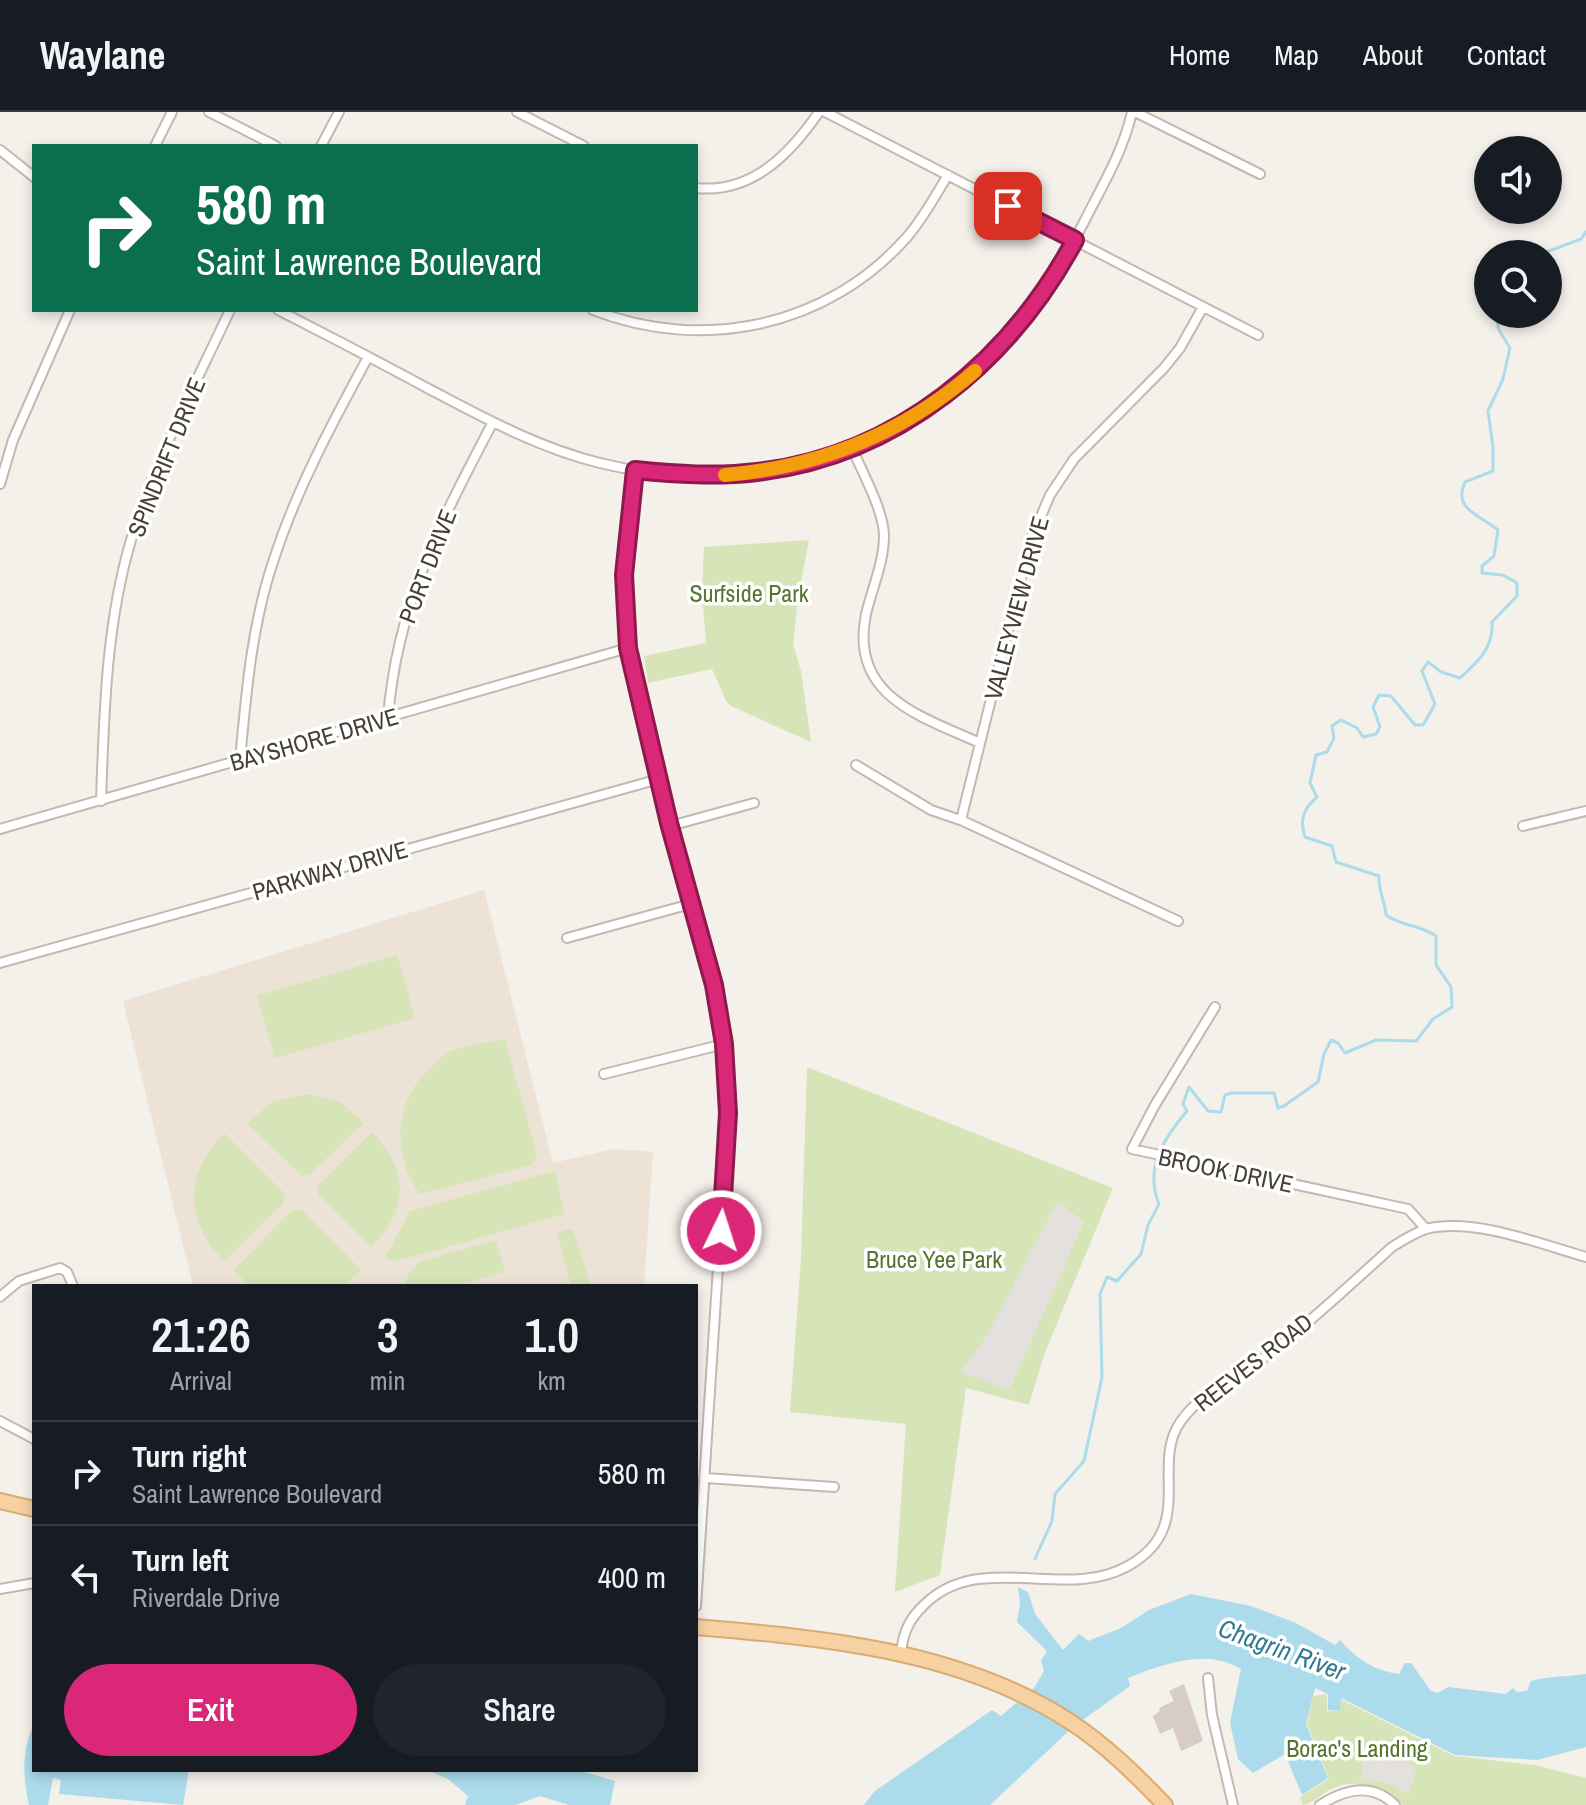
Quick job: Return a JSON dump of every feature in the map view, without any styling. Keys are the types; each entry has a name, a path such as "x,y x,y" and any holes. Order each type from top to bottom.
{"main road":[{"path":"0,1501 32,1509"},
{"path":"698,1627 901,1653 989,1680 1068,1720 1113,1753 1165,1805"}],"street":[{"path":"156,144 172,112"},
{"path":"209,112 272,144"},
{"path":"322,144 339,112"},
{"path":"517,112 580,144"},
{"path":"698,188 750,181 795,147 819,112"},
{"path":"825,112 1258,335"},
{"path":"282,312 493,422 572,455 635,470 684,475 761,472 852,448 940,401 974,372 1008,339 1043,294 1115,162 1134,112 1260,174"},
{"path":"1,152 32,175"},
{"path":"600,312 650,327 699,331 766,324 799,313 835,296 890,255 909,235 948,175"},
{"name":"VALLEYVIEW DRIVE","path":"961,820 1030,542 1050,495 1074,459 1164,368 1180,348 1203,307"},
{"path":"0,484 19,425 69,312"},
{"name":"SPINDRIFT DRIVE","path":"101,801 106,681 116,611 131,541 158,464 229,312"},
{"path":"240,761 257,622 274,557 307,475 368,357"},
{"name":"PORT DRIVE","path":"388,718 391,672 405,615 426,556 493,422"},
{"path":"852,448 884,534 864,633 864,653 876,681 898,705 980,743"},
{"path":"635,470 624,575 628,648 670,826 694,903 724,1044 728,1113 698,1580"},
{"name":"BAYSHORE DRIVE","path":"0,829 628,648"},
{"path":"856,765 931,810 961,820 1178,921"},
{"name":"PARKWAY DRIVE","path":"0,963 659,779"},
{"path":"670,826 754,803"},
{"path":"1523,826 1586,811"},
{"path":"567,938 694,903"},
{"name":"BROOK DRIVE","path":"1215,1007 1132,1149 1408,1209 1426,1229"},
{"path":"604,1074 724,1044"},
{"name":"REEVES ROAD","path":"901,1653 904,1630 918,1610 934,1594 957,1584 1001,1577 1074,1579 1104,1576 1129,1566 1151,1548 1165,1524 1170,1500 1168,1452 1179,1423 1197,1403 1273,1351 1392,1247 1426,1229 1457,1226 1586,1257"},
{"path":"0,1297 19,1281 60,1268 67,1272 72,1284"},
{"path":"0,1421 32,1438"},
{"path":"706,1478 834,1487"},
{"path":"0,1589 32,1583"},
{"path":"1208,1678 1212,1715 1233,1805"},
{"path":"1320,1805 1355,1789 1371,1790 1395,1805"}],"shaded area":[{"path":"484,890 553,1163 613,1149 653,1152 644,1284 193,1284 123,1001"},
{"path":"1058,1201 1084,1222 1009,1390 961,1372 986,1337"},
{"path":"1362,1746 1397,1755 1414,1767 1416,1771 1409,1794 1388,1783 1361,1780"}],"green space":[{"name":"Surfside Park","path":"809,540 793,644 801,671 811,742 731,706 712,669 648,683 644,656 706,643 702,595 704,547"},
{"path":"397,955 415,1018 275,1058 257,996"},
{"path":"505,1039 537,1155 532,1165 420,1194 404,1163 401,1146 404,1111 410,1095 419,1079 448,1052"},
{"name":"Bruce Yee Park","path":"807,1067 1113,1188 1044,1355 1029,1405 966,1388 940,1575 895,1592 906,1424 790,1412 801,1258"},
{"path":"308,1094 340,1102 364,1123 309,1175 301,1175 247,1123 274,1101"},
{"path":"372,1132 393,1160 400,1189 393,1218 371,1247 318,1194 318,1185"},
{"path":"224,1133 284,1193 283,1204 224,1261 201,1229 194,1197 202,1165"},
{"path":"555,1171 564,1214 397,1261 385,1258 410,1211"},
{"path":"292,1210 302,1210 361,1270 346,1284 249,1284 233,1271"},
{"path":"573,1230 590,1284 570,1284 557,1233"},
{"path":"496,1240 505,1272 461,1284 406,1284 410,1271 419,1262"},
{"name":"Borac's Landing","path":"1327,1694 1327,1711 1340,1711 1340,1699 1454,1756 1535,1765 1586,1778 1586,1805 1402,1805 1378,1789 1350,1784 1331,1789 1303,1805 1300,1797 1329,1779 1307,1724 1313,1696"}],"water":[{"name":"Chagrin River","path":"1018,1587 1028,1592 1035,1614 1063,1650 1079,1634 1088,1641 1121,1628 1149,1610 1191,1594 1251,1606 1296,1623 1335,1645 1340,1640 1359,1658 1382,1670 1399,1674 1405,1663 1411,1663 1431,1691 1438,1693 1448,1687 1506,1694 1513,1688 1517,1692 1527,1691 1531,1681 1537,1679 1586,1674 1586,1747 1537,1760 1455,1755 1341,1698 1340,1711 1328,1710 1328,1694 1315,1688 1306,1724 1328,1778 1302,1795 1285,1754 1253,1773 1238,1759 1230,1723 1241,1669 1213,1660 1184,1660 1128,1678 1130,1686 1073,1727 990,1805 864,1805 875,1791 992,1710 1001,1716 1034,1688 1044,1671 1041,1661 1047,1651 1017,1622 1020,1604"},
{"path":"32,1730 32,1772 189,1772 183,1805 59,1794 61,1780 53,1778 48,1805 29,1805 24,1764"},
{"path":"432,1772 585,1772 615,1781 610,1805 569,1805 540,1796 515,1805 465,1805 468,1796 448,1779"}],"building":[{"path":"1184,1684 1203,1741 1181,1751 1173,1728 1160,1734 1153,1716 1160,1711 1159,1708 1174,1701 1169,1691"}],"waterway":[{"path":"1562,246 1581,239 1586,232"},
{"path":"1035,1559 1052,1521 1055,1494 1084,1461 1102,1377 1100,1294 1107,1277 1117,1281 1141,1254 1148,1225 1159,1204 1155,1191 1155,1166 1164,1143 1187,1111 1183,1104 1189,1087 1208,1111 1221,1112 1225,1095 1232,1093 1274,1093 1278,1108 1318,1082 1324,1054 1331,1040 1338,1043 1345,1053 1376,1040 1416,1041 1433,1019 1452,1007 1451,987 1436,965 1436,936 1386,915 1379,876 1336,862 1332,846 1305,837 1303,820 1306,810 1317,797 1310,783 1316,755 1327,752 1334,738 1332,726 1341,720 1357,728 1363,737 1376,734 1380,727 1373,707 1379,695 1391,696 1415,725 1423,725 1435,704 1422,671 1428,662 1441,672 1460,678 1479,660 1488,646 1492,622 1517,596 1517,583 1503,575 1482,573 1482,566 1494,556 1498,530 1470,511 1462,499 1465,482 1493,471 1488,411 1503,379 1510,348 1498,328"}],"slow traffic":[{"path":"725,475 761,472 852,448 940,401 975,371"}],"route":[{"path":"721,1231 728,1113 724,1044 714,985 694,903 669,823 628,648 624,575 635,470 721,475 761,472 808,462 852,448 940,401 1008,339 1043,294 1075,240 1008,206"}]}
